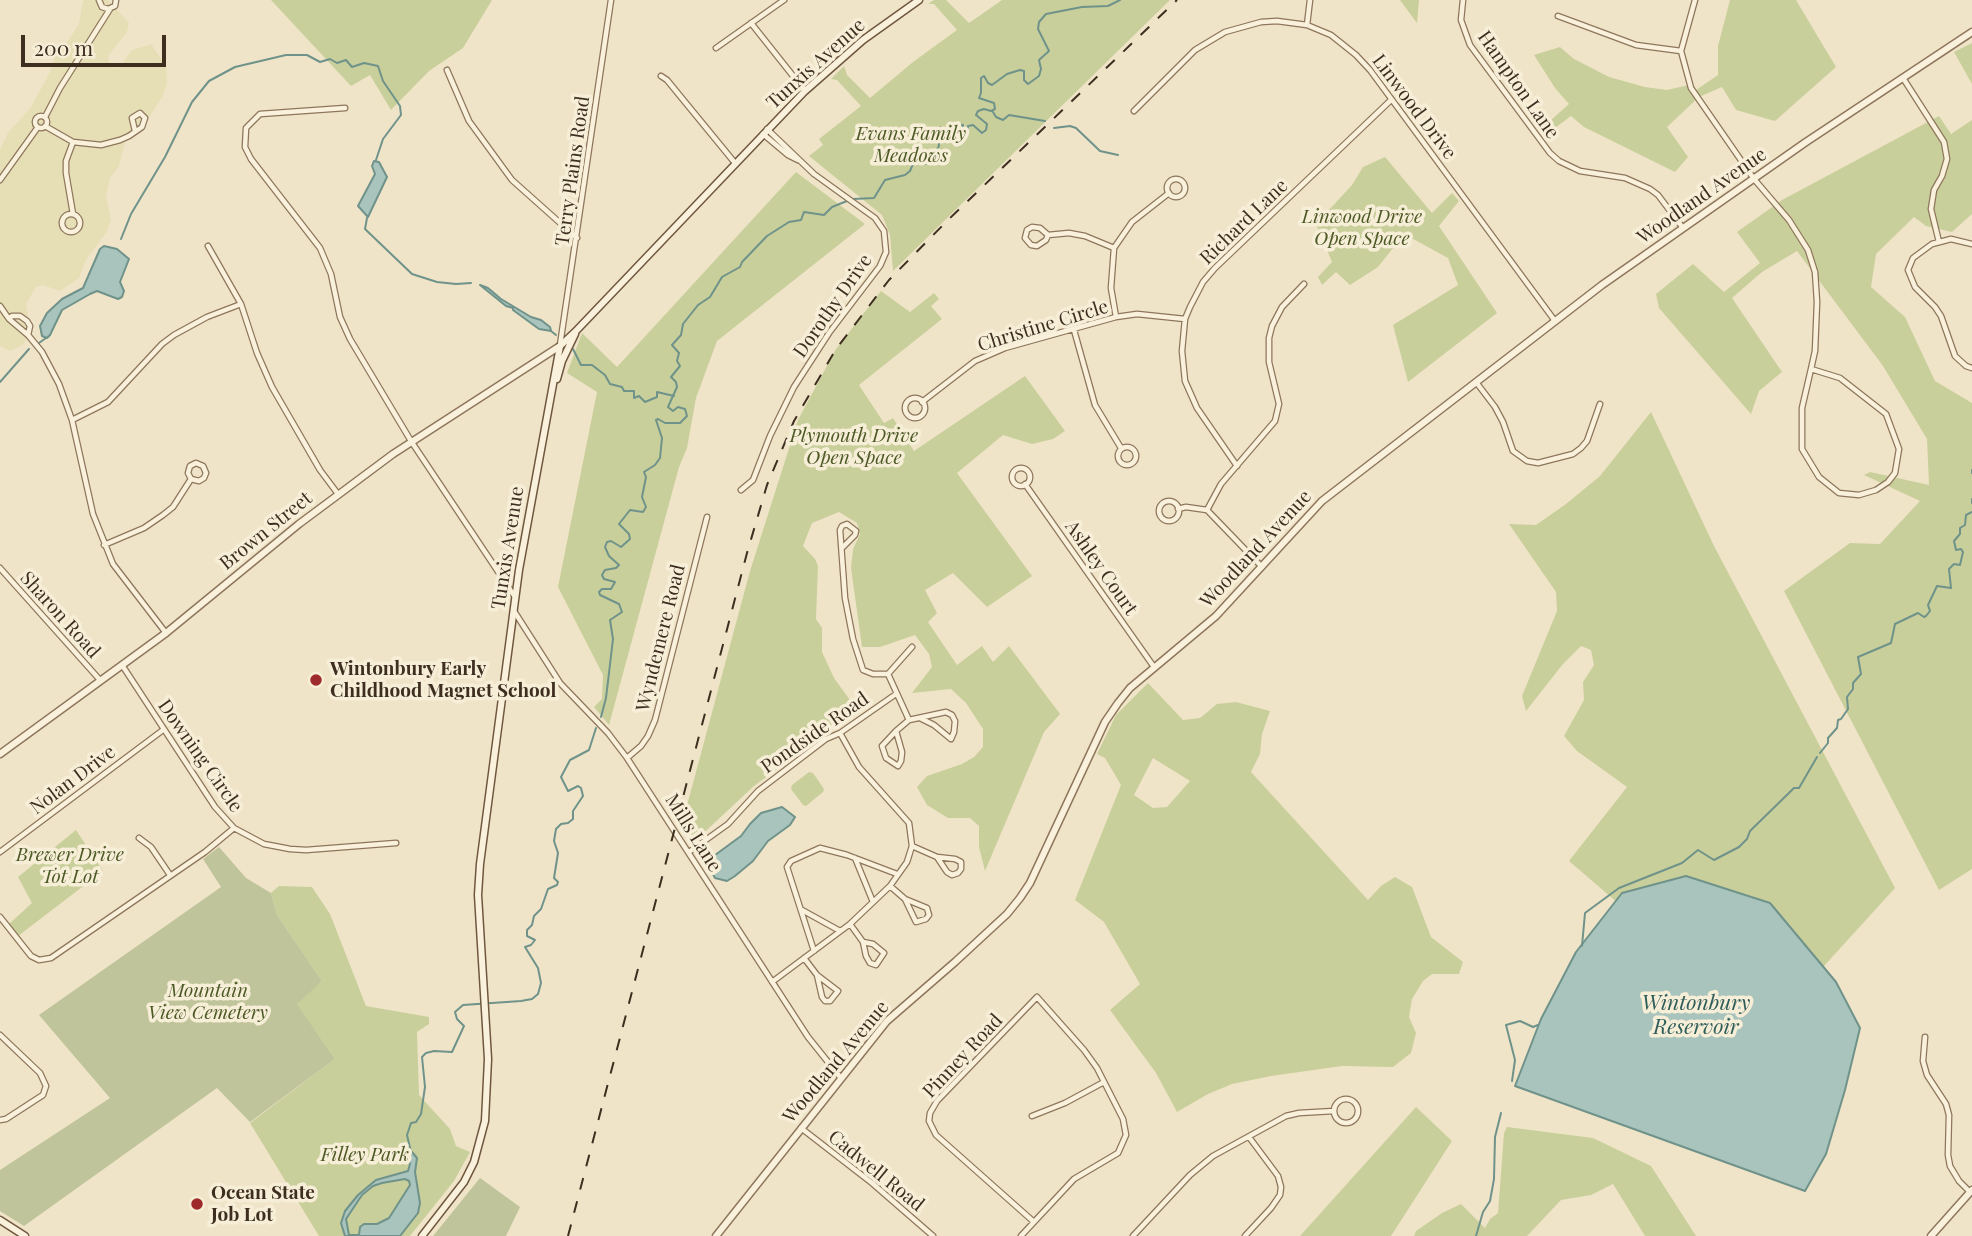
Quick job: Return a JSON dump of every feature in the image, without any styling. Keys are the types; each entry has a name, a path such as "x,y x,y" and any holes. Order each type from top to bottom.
{"street":[{"path":"99,0 102,7 110,9"},
{"path":"45,126 45,117 60,88 110,9 115,6 116,0"},
{"name":"Terry Plains Road","path":"560,346 611,0"},
{"path":"716,48 783,0"},
{"name":"Tunxis Avenue","path":"422,1236 464,1182 481,1141 485,1121 487,1091 478,895 480,863 515,597 560,346 805,90 863,40 919,0"},
{"path":"1307,25 1310,0"},
{"name":"Hampton Lane","path":"1463,0 1461,20 1471,45 1549,153 1580,171 1625,177 1650,189 1658,195 1683,228"},
{"path":"1696,0 1681,51 1686,75 1697,98 1754,178 1802,238 1812,261 1817,302 1815,351 1802,408 1802,449 1819,477 1839,492 1858,495 1876,490 1895,473 1899,449 1886,414 1840,379 1811,369"},
{"path":"1558,16 1636,45 1681,51"},
{"name":"Linwood Drive","path":"1134,111 1195,50 1225,32 1261,22 1277,21 1307,25 1331,35 1356,55 1555,321"},
{"path":"751,23 805,90"},
{"name":"Woodland Avenue","path":"716,1236 887,1021 1007,914 1020,898 1036,872 1105,722 1130,688 1216,616 1322,501 1555,321 1683,228 1972,32"},
{"path":"447,70 468,121 512,180 577,238"},
{"path":"661,76 735,163"},
{"path":"1903,78 1944,142 1947,159 1934,190 1931,209 1939,242"},
{"name":"Richard Lane","path":"1237,466 1197,408 1185,381 1182,351 1185,319 1203,282 1215,268 1391,100"},
{"path":"345,108 260,114 246,128 245,147 251,159 324,255 344,327 411,441 515,597"},
{"path":"38,127 36,118 45,117"},
{"path":"0,180 38,127 45,126 73,142 101,145 120,140 135,131"},
{"name":"Dorothy Drive","path":"741,490 753,480 789,396 809,363 883,260 886,244 884,231 875,218 765,132"},
{"path":"73,142 66,161 73,214"},
{"path":"1176,178 1183,181 1185,188 1182,194 1175,197 1169,193 1167,188 1171,180 1176,178"},
{"path":"1116,317 1111,288 1114,248 1132,222 1169,193"},
{"path":"1048,234 1046,240 1037,246 1031,245 1025,238 1027,230 1040,228 1048,234 1069,233 1085,236 1114,248"},
{"path":"1972,244 1951,239 1925,247 1913,258 1908,270 1910,279 1941,316 1955,356 1972,368"},
{"path":"208,246 241,304 257,353 272,387 320,470 338,494"},
{"path":"1207,510 1217,490 1271,427 1279,413 1279,397 1269,362 1269,338 1282,307 1304,284"},
{"path":"72,420 108,402 162,344 187,326 241,304"},
{"path":"0,306 9,319 28,335 42,352 59,384 72,420 93,514 104,545 122,578 166,633"},
{"name":"Christine Circle","path":"922,402 988,354 1116,317 1137,314 1185,319"},
{"path":"9,319 12,316 20,316 27,321 30,326 28,335"},
{"path":"1074,330 1095,405 1121,449"},
{"path":"550,395 575,332"},
{"name":"Brown Street","path":"0,754 166,633 338,494 411,441 560,346"},
{"path":"1476,382 1495,407 1513,451 1527,461 1538,463 1573,454 1581,448 1590,433 1600,404"},
{"name":"Christine Circle","path":"917,398 922,402 924,411 921,416 915,418 905,410 908,401 917,398"},
{"path":"1127,447 1133,450 1136,457 1133,463 1125,466 1120,463 1117,456 1121,449 1127,447"},
{"path":"196,463 203,466 206,473 204,478 199,481 191,479 188,473 190,466 196,463"},
{"path":"104,545 144,528 163,515 173,507 191,479"},
{"name":"Ashley Court","path":"1025,484 1154,667"},
{"path":"1168,502 1175,504 1178,509 1176,518 1170,521 1164,520 1159,513 1162,504 1168,502"},
{"path":"1178,509 1186,507 1207,510 1262,567"},
{"name":"Wyndemere Road","path":"627,758 649,736 707,517"},
{"path":"842,548 855,535 852,527 847,524 840,530 845,598 863,670 873,674 888,674 912,647"},
{"name":"Sharon Road","path":"0,568 100,680"},
{"name":"Mills Lane","path":"513,610 559,683 608,733 627,758 808,1037 840,1077"},
{"name":"Downing Circle","path":"122,664 215,807 234,828 264,844 290,849 396,843"},
{"path":"888,674 909,720"},
{"name":"Pondside Road","path":"689,852 728,824 758,791 827,739 896,694"},
{"path":"896,731 902,752 898,766 886,758 881,751 882,746 896,731 909,720 946,712 952,715 955,721 951,739 920,718"},
{"name":"Nolan Drive","path":"0,852 163,730"},
{"path":"772,982 850,924 890,886 907,862 912,846 909,824 859,767 840,733"},
{"path":"0,917 31,956 39,960 51,958 234,828"},
{"path":"139,838 151,847 170,875"},
{"path":"912,846 937,857 956,859 961,862 961,869 952,875 937,857"},
{"path":"814,951 787,867 791,861 820,848 897,874"},
{"path":"855,858 873,902"},
{"path":"890,886 905,899 927,908 929,915 926,919 916,922 905,899"},
{"path":"802,911 840,931"},
{"path":"850,924 863,942 870,963 876,965 884,953 873,944 863,942"},
{"path":"804,958 817,975 838,991 830,1001 825,1001 822,997 817,975"},
{"name":"Pinney Road","path":"1034,1222 936,1135 929,1121 930,1113 937,1101 1037,997 1084,1050 1104,1082"},
{"path":"0,1035 40,1073 46,1086 43,1095 6,1119 0,1120"},
{"path":"1925,1037 1923,1060 1927,1075 1946,1104 1949,1115 1950,1166 1959,1181 1971,1191 1931,1236"},
{"path":"1021,1236 1074,1179 1110,1159 1123,1146 1126,1128 1104,1082 1065,1103 1032,1116"},
{"path":"1343,1099 1352,1100 1359,1110 1354,1121 1347,1124 1336,1119 1334,1111 1336,1103 1343,1099"},
{"path":"1133,1236 1199,1166 1286,1116 1334,1111"},
{"name":"Cadwell Road","path":"801,1128 872,1183 933,1236"},
{"path":"1245,1236 1271,1208 1280,1195 1281,1186 1278,1176 1248,1137"},
{"path":"0,1220 25,1236"}],"shaded area":[{"path":"83,0 108,0 129,23 127,32 108,56 110,65 119,68 132,50 151,44 166,66 167,84 145,124 133,129 126,138 119,166 110,178 106,196 111,220 106,233 87,258 79,278 60,291 43,285 36,287 26,304 30,332 23,345 10,351 0,346 0,149 8,133 31,107 50,72 57,50 66,44 79,24"}],"green space":[{"path":"271,0 492,0 463,48 429,71 391,110 370,75 351,86"},
{"name":"Evans Family Meadows","path":"934,0 946,0 969,23 1002,0 1170,0 893,271 890,235 882,215 809,156 823,145 819,139 861,106 837,80 831,79 844,66 847,75 870,98 957,30 934,4 928,4"},
{"path":"1400,0 1419,0 1417,23"},
{"path":"1730,0 1796,0 1836,67 1775,121 1736,110 1722,87 1699,97 1667,127 1688,157 1675,172 1584,127 1571,116 1547,134 1542,128 1569,104 1534,55 1560,47 1574,59 1609,77 1667,90 1693,84 1696,90 1718,75 1718,46"},
{"path":"1972,43 1972,84 1954,52"},
{"path":"1939,116 1951,134 1972,120 1972,214 1952,232 1926,226 1914,217 1876,254 1871,287 1905,317 1935,381 1972,403 1972,869 1939,890 1784,591 1850,543 1880,544 1920,501 1864,475 1870,472 1929,485 1927,439 1883,366 1797,251 1762,272 1732,298 1782,372 1759,391 1751,414 1659,308 1656,294 1693,264 1724,292 1760,263 1737,232 1782,200"},
{"name":"Linwood Drive Open Space","path":"1385,157 1432,213 1452,193 1459,201 1439,226 1497,313 1408,382 1393,325 1458,285 1448,258 1404,234 1378,267 1350,285 1336,272 1322,285 1318,277 1332,262 1316,224 1352,185 1363,167"},
{"path":"796,172 865,224 717,341 696,398 687,448 679,467 609,725 594,707 602,699 603,675 558,587 597,392 567,373 582,333 617,367"},
{"name":"Plymouth Drive Open Space","path":"881,291 910,312 934,293 939,299 931,306 942,319 859,385 884,423 893,418 914,451 1025,376 1065,431 1053,439 1032,444 1003,435 957,473 1032,576 987,607 953,573 925,590 937,613 928,622 957,665 982,646 993,662 1009,646 1060,714 1044,732 985,871 979,847 979,826 970,818 948,818 927,805 917,787 927,776 974,757 983,747 983,729 966,703 951,689 912,693 932,667 929,654 915,635 880,647 862,647 851,568 853,549 860,534 857,523 839,512 812,523 803,546 818,566 816,619 822,628 822,652 834,678 850,700 850,715 754,786 695,841 682,824 750,571 798,420 836,349"},
{"path":"1651,412 1714,546 1895,888 1774,1021 1640,922 1569,861 1627,787 1577,751 1564,736 1584,700 1583,682 1594,665 1591,650 1581,646 1563,664 1526,711 1522,696 1557,611 1556,592 1509,524 1536,525 1566,504 1600,476"},
{"path":"1148,683 1183,720 1200,718 1217,704 1236,702 1270,711 1262,734 1260,754 1251,772 1368,900 1381,886 1395,877 1412,887 1431,937 1463,962 1459,974 1432,974 1423,981 1412,999 1409,1017 1416,1033 1411,1053 1393,1067 1342,1066 1232,1084 1177,1112 1156,1073 1110,1010 1140,984 1104,922 1075,900 1121,785 1105,758 1097,754 1116,715","holes":["1153,758 1190,781 1167,807 1153,808 1134,795"]},
{"path":"809,772 813,773 824,789 806,806 791,789 792,785"},
{"name":"Brewer Drive Tot Lot","path":"76,830 103,871 18,936 9,924 32,903 18,877"},
{"name":"Mountain View Cemetery","path":"219,847 246,878 271,893 277,915 322,981 297,1004 335,1059 250,1122 217,1088 24,1226 0,1211 0,1170 110,1098 39,1015 221,887 203,859"},
{"name":"Filley Park","path":"279,886 312,887 330,914 366,1006 429,1017 429,1024 417,1032 419,1095 450,1129 456,1146 470,1152 454,1181 410,1236 319,1236 250,1123 335,1059 296,1003 322,981 277,915 271,893"},
{"path":"1416,1107 1452,1141 1391,1236 1300,1236"},
{"path":"1507,1127 1593,1138 1651,1166 1696,1236 1645,1236 1613,1184 1591,1195 1561,1200 1527,1236 1414,1236 1416,1231 1442,1213 1461,1204 1485,1228 1490,1219 1498,1213 1504,1133"},
{"path":"480,1178 520,1207 506,1236 433,1236"}],"water":[{"path":"374,161 379,162 387,177 368,217 358,206 375,174 372,166"},
{"path":"104,246 117,249 129,259 120,282 124,291 122,297 118,299 97,291 90,294 62,310 50,335 47,338 42,336 40,326 47,313 62,299 83,288 100,249"},
{"path":"480,285 531,317 541,320 551,331 539,329"},
{"path":"782,807 795,817 790,825 768,841 753,861 735,876 727,881 715,878 708,864 711,858 741,836 761,813"},
{"name":"Wintonbury Reservoir","path":"1686,876 1770,903 1836,982 1860,1028 1826,1154 1805,1191 1515,1086 1541,1019 1576,952 1622,893"},
{"path":"406,1151 412,1152 417,1158 415,1172 420,1203 418,1213 400,1236 345,1236 341,1223 345,1211 358,1195 376,1180 408,1171 410,1164","holes":["405,1179 410,1185 389,1218 377,1224 364,1224 360,1227 359,1235 349,1235 346,1219 362,1195 382,1183"]}],"waterway":[{"path":"853,199 874,198 885,180 910,171 913,164 909,155 911,151 921,151 924,155 923,162 929,163 939,146 937,129 940,127 950,133 958,124 963,125 964,137 967,136 968,126 973,125 982,133 986,130 987,124 976,115 984,109 995,109 994,103 979,98 981,78 984,76 992,85 1007,74 1020,70 1024,71 1024,80 1028,84 1039,76 1039,60 1049,51 1038,29 1039,22 1046,14 1082,7 1108,6 1120,0"},
{"path":"121,239 131,214 165,157 192,102 209,81 235,67 286,55 307,55 320,62 330,59 337,63 346,60 352,67 364,63 378,66 383,81 400,106 401,115 383,139 376,160"},
{"path":"993,112 1003,120 1009,115 1045,121"},
{"path":"1054,128 1076,128 1100,151 1118,155"},
{"path":"601,717 613,639 610,620 622,612 619,604 599,592 602,589 611,589 615,582 604,579 602,575 605,570 619,565 609,556 605,547 607,542 611,541 621,547 630,539 629,534 619,524 630,510 643,512 646,507 642,497 646,477 644,472 660,458 662,438 656,420 680,423 687,416 685,409 678,407 673,411 668,407 677,387 671,377 680,366 677,361 679,353 672,345 681,335 683,324 698,305 710,297 722,277 740,267 767,236 789,222 801,220 804,212 824,215 832,207 847,201"},
{"path":"367,218 365,229 412,274 437,282 471,283"},
{"path":"551,331 556,335"},
{"path":"39,343 46,338"},
{"path":"0,382 29,349"},
{"path":"573,349 581,365 592,365 605,375 610,384 622,387 624,391 634,391 634,398 639,396 645,402 657,397 657,392 674,396"},
{"path":"1820,753 1837,728 1838,720 1848,709 1847,697 1853,689 1853,683 1861,674 1858,657 1891,643 1895,624 1918,613 1926,616 1937,586 1951,588 1949,569 1954,564 1960,565 1963,552 1961,549 1956,550 1954,541 1960,534 1960,528 1965,525 1966,515 1972,512"},
{"path":"411,1152 407,1135 411,1123 416,1122 421,1114 425,1087 422,1057 434,1051 452,1052 464,1026 457,1019 455,1012 463,1005 521,1001 532,999 538,994 541,983 538,968 525,947 535,940 527,936 527,930 541,909 548,889 558,882 554,878 558,853 554,841 556,829 573,819 573,811 583,796 578,786 568,791 561,777 570,760 589,750 596,728"},
{"path":"1582,946 1585,913 1619,888 1682,863 1698,850 1714,860 1739,847 1750,831 1794,788 1799,788 1817,757"},
{"path":"1512,1081 1515,1060 1506,1025 1520,1021 1533,1027 1538,1025"},
{"path":"1476,1236 1483,1212 1490,1201 1494,1179 1495,1137 1501,1113"}],"railway":[{"path":"568,1236 747,553 767,485 794,421 836,349 889,280 1177,0"}],"place":[{"name":"Wintonbury Early Childhood Magnet School","path":"316,680"},
{"name":"Ocean State Job Lot","path":"197,1204"}]}
